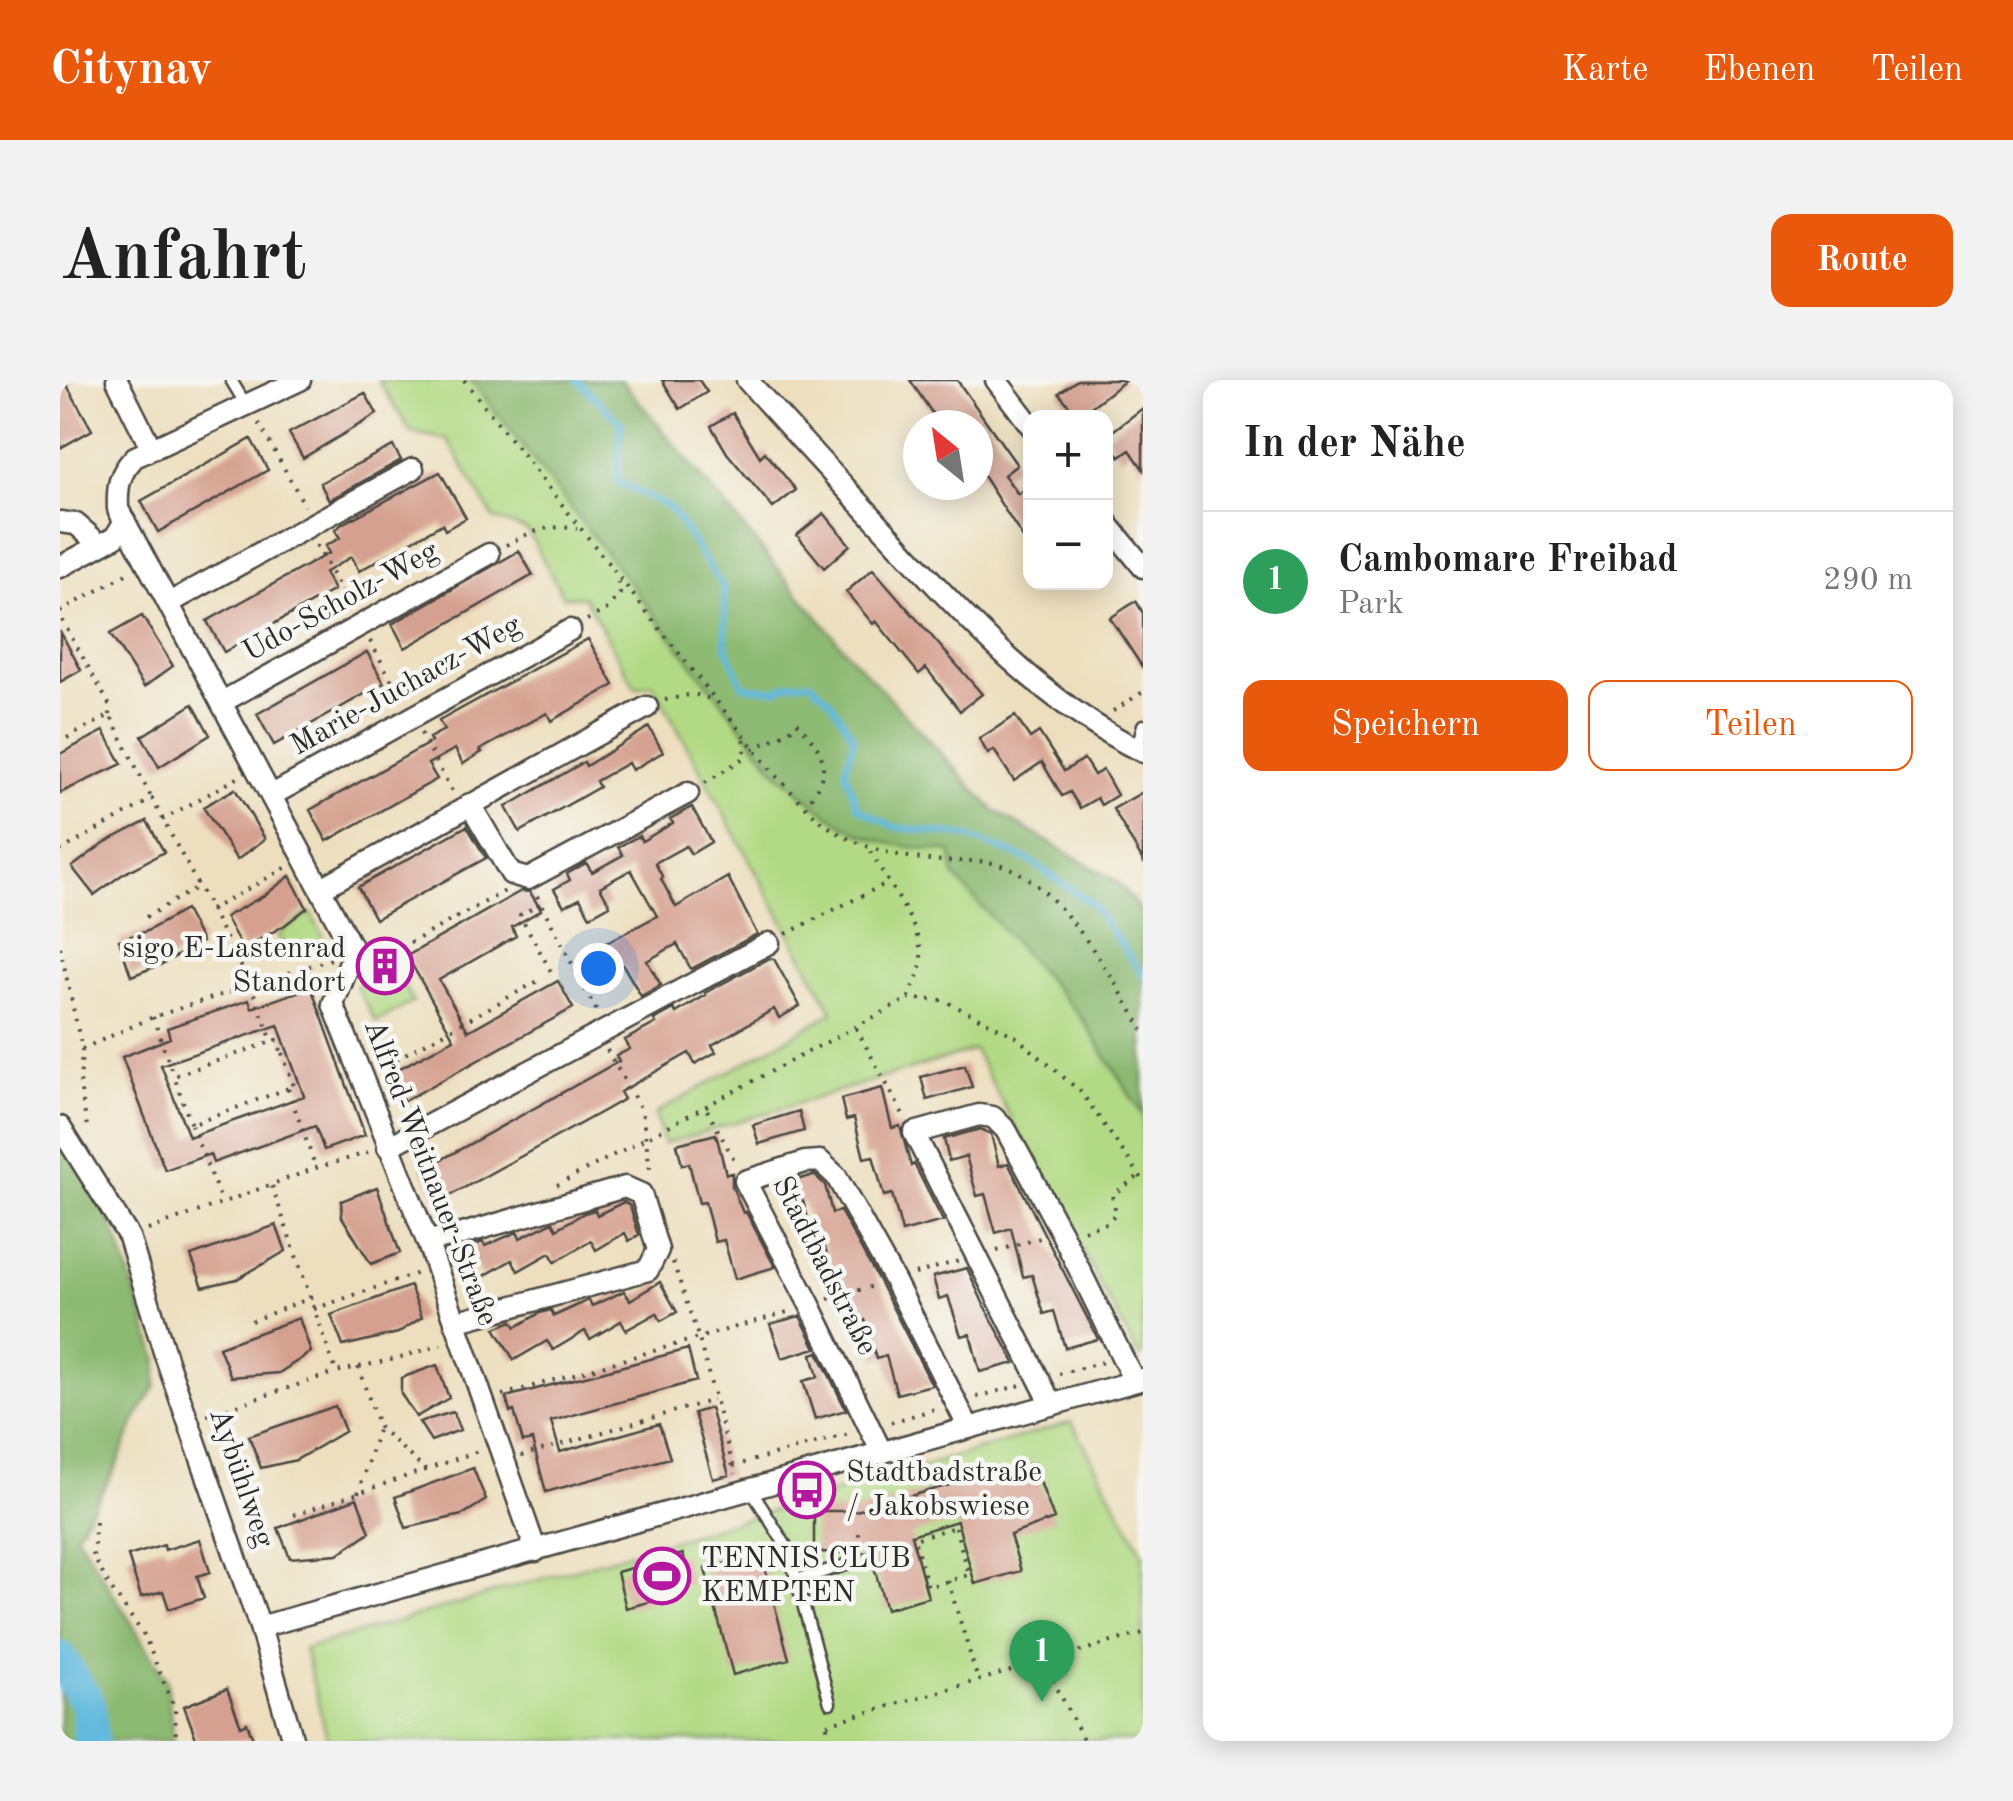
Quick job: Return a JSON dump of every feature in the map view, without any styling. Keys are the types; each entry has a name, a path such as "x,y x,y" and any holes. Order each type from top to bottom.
{"street":[{"path":"117,380 152,448"},
{"path":"300,380 134,457 123,470 117,487 121,515 354,952"},
{"path":"748,380 952,602 1020,669 1100,730 1140,751"},
{"path":"996,380 1023,417"},
{"path":"169,603 412,469"},
{"path":"60,567 114,537 121,515"},
{"path":"60,522 76,524 100,545"},
{"path":"1113,531 1143,568"},
{"name":"Udo-Scholz-Weg","path":"222,702 489,554"},
{"name":"Marie-Juchacz-Weg","path":"272,795 570,630"},
{"path":"320,889 647,707"},
{"path":"466,806 511,874 528,879 688,793"},
{"path":"388,1148 769,943"},
{"name":"Alfred-Weitnauer-Straße","path":"354,952 333,1004 427,1241 536,1551"},
{"path":"260,1627 1138,1380 1122,1357 1062,1232 1006,1130 993,1116 978,1116 914,1133 1052,1404"},
{"name":"Aybühlweg","path":"60,1126 129,1237 166,1358 260,1627 293,1741"},
{"name":"Stadtbadstraße","path":"882,1453 745,1181 820,1161 836,1176 969,1428"},
{"path":"427,1241 625,1188 641,1194 658,1250 648,1270 458,1330"}],"lane":[{"path":"231,380 248,405"},
{"path":"1140,751 1143,725"},
{"path":"745,1492 788,1549 830,1703"},
{"path":"796,1580 846,1565"}],"path":[{"path":"464,380 774,774 830,828 868,847 932,861 978,860 1009,868 1039,887 1074,925 1113,978 1143,1030"},
{"path":"248,405 361,626 466,806"},
{"path":"489,554 534,529 555,525 579,529"},
{"path":"147,562 61,617 110,706 110,715 162,820 250,984 272,1042"},
{"path":"570,630 607,610 620,594 617,576"},
{"path":"1100,730 1109,714 1143,692"},
{"path":"647,707 675,696 694,694 715,700"},
{"path":"67,738 110,715"},
{"path":"754,749 788,732 797,722 821,751 825,768 818,789 806,804"},
{"path":"688,793 728,771 744,757 744,736"},
{"path":"162,820 257,768"},
{"path":"60,851 152,799"},
{"path":"868,847 918,936 919,974 908,1000"},
{"path":"210,910 306,857"},
{"path":"528,879 642,1111 652,1179"},
{"path":"769,943 886,883"},
{"path":"146,917 200,886"},
{"path":"410,943 506,891 510,898"},
{"path":"540,904 520,915 554,977"},
{"path":"60,947 82,1049 80,1086 92,1176"},
{"path":"82,1049 153,1018 354,952"},
{"path":"360,1079 538,982"},
{"path":"483,1400 1062,1232 1107,1224 1116,1213 1112,1194 1141,1178 1080,1092 1015,1036 943,1000 908,1000 544,1192"},
{"path":"153,1018 222,1202"},
{"path":"856,1028 914,1133"},
{"path":"174,1076 277,1040 285,1052 294,1086 191,1124"},
{"path":"288,1089 316,1168"},
{"path":"706,1108 745,1181"},
{"path":"129,1237 316,1168 388,1148"},
{"path":"272,1186 336,1372"},
{"path":"669,1246 733,1466 745,1492"},
{"path":"314,1309 436,1266"},
{"path":"252,1321 312,1296"},
{"path":"189,1421 358,1368 458,1330"},
{"path":"733,1466 1122,1357"},
{"path":"358,1368 379,1427 425,1470"},
{"path":"294,1515 425,1470 713,1400"},
{"path":"358,1493 379,1427"},
{"path":"915,1443 928,1492"},
{"path":"96,1522 93,1556 144,1635 175,1709 176,1741"},
{"path":"950,1526 955,1527 969,1576 948,1581 928,1587 914,1539 950,1526"},
{"path":"846,1565 861,1560 859,1534"},
{"path":"948,1581 978,1680"},
{"path":"827,1724 1143,1633"},
{"path":"1047,1660 1084,1741"},
{"path":"828,1741 830,1703"}],"green space":[{"path":"378,380 471,380 777,772 888,843 952,852 955,876 1082,1018 1143,1116 1143,1356 1139,1357 974,1050 664,1144 655,1114 833,1012 653,684 636,688 584,597 563,596 527,530 494,519 448,440 411,432"},
{"path":"471,380 621,380 852,658 995,811 1116,881 1143,913 1143,1116 1082,1018 954,876 952,852 897,845 857,832 828,815 777,772"},
{"path":"310,912 325,940 285,956 278,934"},
{"path":"392,965 413,1002 376,1022 356,986"},
{"path":"60,1138 92,1177 158,1360 156,1386 137,1417 114,1471 76,1534 167,1680 173,1741 60,1741"},
{"path":"1072,1422 1143,1553 1143,1741 836,1741 833,1732 815,1735 816,1741 328,1741 304,1649"}],"building":[{"path":"60,380 64,380 92,430 60,448"},
{"path":"662,380 699,380 707,392 680,409"},
{"path":"910,380 957,380 978,410 930,410"},
{"path":"1077,380 1126,380 1087,410 1072,410 1059,393"},
{"path":"365,393 377,414 303,458 289,433"},
{"path":"1143,408 1143,469 1130,450 1120,457 1113,446 1113,431"},
{"path":"733,413 760,457 765,452 796,490 773,508 727,453 711,426"},
{"path":"993,431 1017,465 1004,475 1018,494 1023,491 1023,538 993,491"},
{"path":"251,439 268,470 158,532 141,501"},
{"path":"393,446 401,460 329,500 320,483"},
{"path":"440,472 466,518 445,530 442,524 359,571 351,557 324,573 334,590 224,652 207,621 329,553 325,546 340,538 335,530 342,524"},
{"path":"824,513 850,545 824,568 797,535"},
{"path":"519,551 533,575 405,648 392,624"},
{"path":"873,569 982,694 960,711 926,668 919,674 876,621 873,624 846,592"},
{"path":"1136,601 1143,613 1143,668 1110,618"},
{"path":"142,616 173,666 144,687 110,634"},
{"path":"60,631 81,670 60,682"},
{"path":"588,639 614,685 551,721 547,713 480,750 463,764 455,749 428,764 437,779 327,841 310,810 431,742 429,738 444,730 439,721"},
{"path":"367,652 384,683 274,745 257,714"},
{"path":"193,704 210,735 159,767 142,736"},
{"path":"1015,716 1030,738 1039,732 1064,771 1084,759 1094,775 1103,770 1117,795 1101,805 1097,798 1080,808 1070,792 1062,796 1042,762 1014,781 994,750 988,754 979,739"},
{"path":"649,727 663,752 632,770 628,763 596,781 599,787 520,832 506,807 584,762 586,766"},
{"path":"104,731 122,764 60,793 60,754"},
{"path":"235,789 265,839 237,860 203,807"},
{"path":"1143,792 1143,861 1113,809"},
{"path":"692,807 711,842 691,854 686,846 655,863 661,879 676,907 728,877 757,934 691,969 677,944 647,961 661,985 641,996 623,965 604,975 591,951 657,916 631,870 600,887 610,905 590,916 580,898 564,906 554,889 570,880 567,874 586,863 592,872 623,855 618,847 639,836 642,841"},
{"path":"147,821 164,852 94,895 72,867 104,843"},
{"path":"467,826 486,858 375,919 358,887"},
{"path":"290,876 307,908 243,949 225,917"},
{"path":"521,891 530,892 541,910 512,927 516,936 439,980 468,1031 558,981 573,1008 404,1101 389,1074 454,1039 407,956"},
{"path":"185,910 202,942 131,976 119,940 147,931"},
{"path":"770,958 800,1006 779,1018 774,1009 712,1045 716,1052 695,1064 689,1053 620,1092 624,1099 440,1201 423,1170 619,1061 616,1056 630,1049 625,1040 656,1023 654,1020 674,1009 676,1013"},
{"path":"311,987 365,1135 324,1150 315,1126 213,1163 210,1154 165,1170 122,1057 170,1038 167,1028 249,1000 252,1008","holes":["278,1025 304,1096 189,1137 161,1065"]},
{"path":"965,1065 972,1087 927,1100 921,1077"},
{"path":"882,1088 892,1128 900,1126 911,1166 914,1164 943,1221 902,1232 892,1194 884,1196 873,1156 864,1158 854,1118 846,1120 841,1099"},
{"path":"799,1111 804,1131 759,1144 753,1125"},
{"path":"980,1129 991,1134 999,1166 1008,1163 1098,1339 1065,1348 1054,1311 1044,1314 1032,1275 1023,1277 1011,1228 996,1233 985,1194 977,1196 966,1156 949,1161 944,1139"},
{"path":"716,1134 726,1174 732,1173 732,1186 743,1213 746,1212 775,1267 735,1279 724,1240 715,1242 705,1202 699,1203 689,1163 682,1165 677,1144"},
{"path":"815,1175 825,1185 832,1213 840,1211 932,1385 897,1394 886,1356 876,1359 865,1320 852,1324 840,1276 835,1278 820,1233 813,1236 803,1201 786,1205 781,1184"},
{"path":"377,1187 400,1253 371,1264 342,1217 341,1201"},
{"path":"624,1202 630,1206 639,1235 629,1241 625,1233 596,1250 591,1241 555,1262 550,1253 518,1271 512,1260 482,1277 465,1248 483,1242 485,1246 517,1232 520,1238 553,1222 557,1229 584,1213 595,1210 597,1215"},
{"path":"276,1225 286,1251 237,1279 203,1287 191,1256"},
{"path":"967,1268 1015,1363 980,1372 970,1334 961,1336 948,1296 939,1299 933,1277"},
{"path":"660,1282 677,1312 661,1321 657,1313 626,1330 621,1321 590,1339 585,1331 553,1350 547,1341 514,1360 495,1328 512,1321 516,1327 551,1310 554,1316 589,1300 592,1306 624,1291 630,1300"},
{"path":"410,1286 422,1317 398,1333 343,1346 331,1315"},
{"path":"800,1316 816,1348 782,1358 770,1324"},
{"path":"299,1318 311,1352 279,1373 231,1377 219,1347"},
{"path":"688,1349 696,1381 551,1421 560,1452 659,1424 670,1458 546,1492 532,1440 523,1442 506,1397"},
{"path":"818,1352 846,1410 815,1419 803,1381 818,1377 812,1354"},
{"path":"437,1365 449,1398 416,1417 401,1394 401,1378"},
{"path":"335,1406 345,1431 296,1460 261,1468 249,1436"},
{"path":"710,1408 729,1475 713,1479 694,1413"},
{"path":"453,1412 460,1430 431,1441 419,1422"},
{"path":"1033,1463 1054,1519 1010,1535 1021,1571 975,1584 957,1521 911,1535 928,1597 886,1609 870,1553 814,1552 814,1511 856,1511 993,1473 994,1477"},
{"path":"473,1468 486,1500 462,1515 406,1528 395,1497"},
{"path":"357,1498 370,1532 338,1554 290,1558 278,1528"},
{"path":"200,1539 210,1572 197,1576 204,1598 169,1609 163,1591 141,1597 128,1556"},
{"path":"683,1554 691,1583 669,1589 671,1596 626,1608 617,1572"},
{"path":"761,1554 789,1659 733,1675 705,1569"},
{"path":"227,1689 241,1726 247,1723 254,1741 197,1741 184,1706"}],"waterway":[{"path":"577,380 621,423 617,482 670,508 724,589 726,646 743,686 776,690 791,683 811,682 831,701 854,738 845,771 858,807 894,827 966,836 1029,860 1091,903 1143,975"},
{"path":"60,1659 88,1704 91,1741"}],"place":[{"name":"sigo E-Lastenrad Standort","path":"385,966"},
{"name":"Stadtbadstraße / Jakobswiese","path":"807,1490"},
{"name":"TENNIS CLUB KEMPTEN","path":"662,1576"},
{"name":"Cambomare Freibad","path":"1042,1702"}]}
